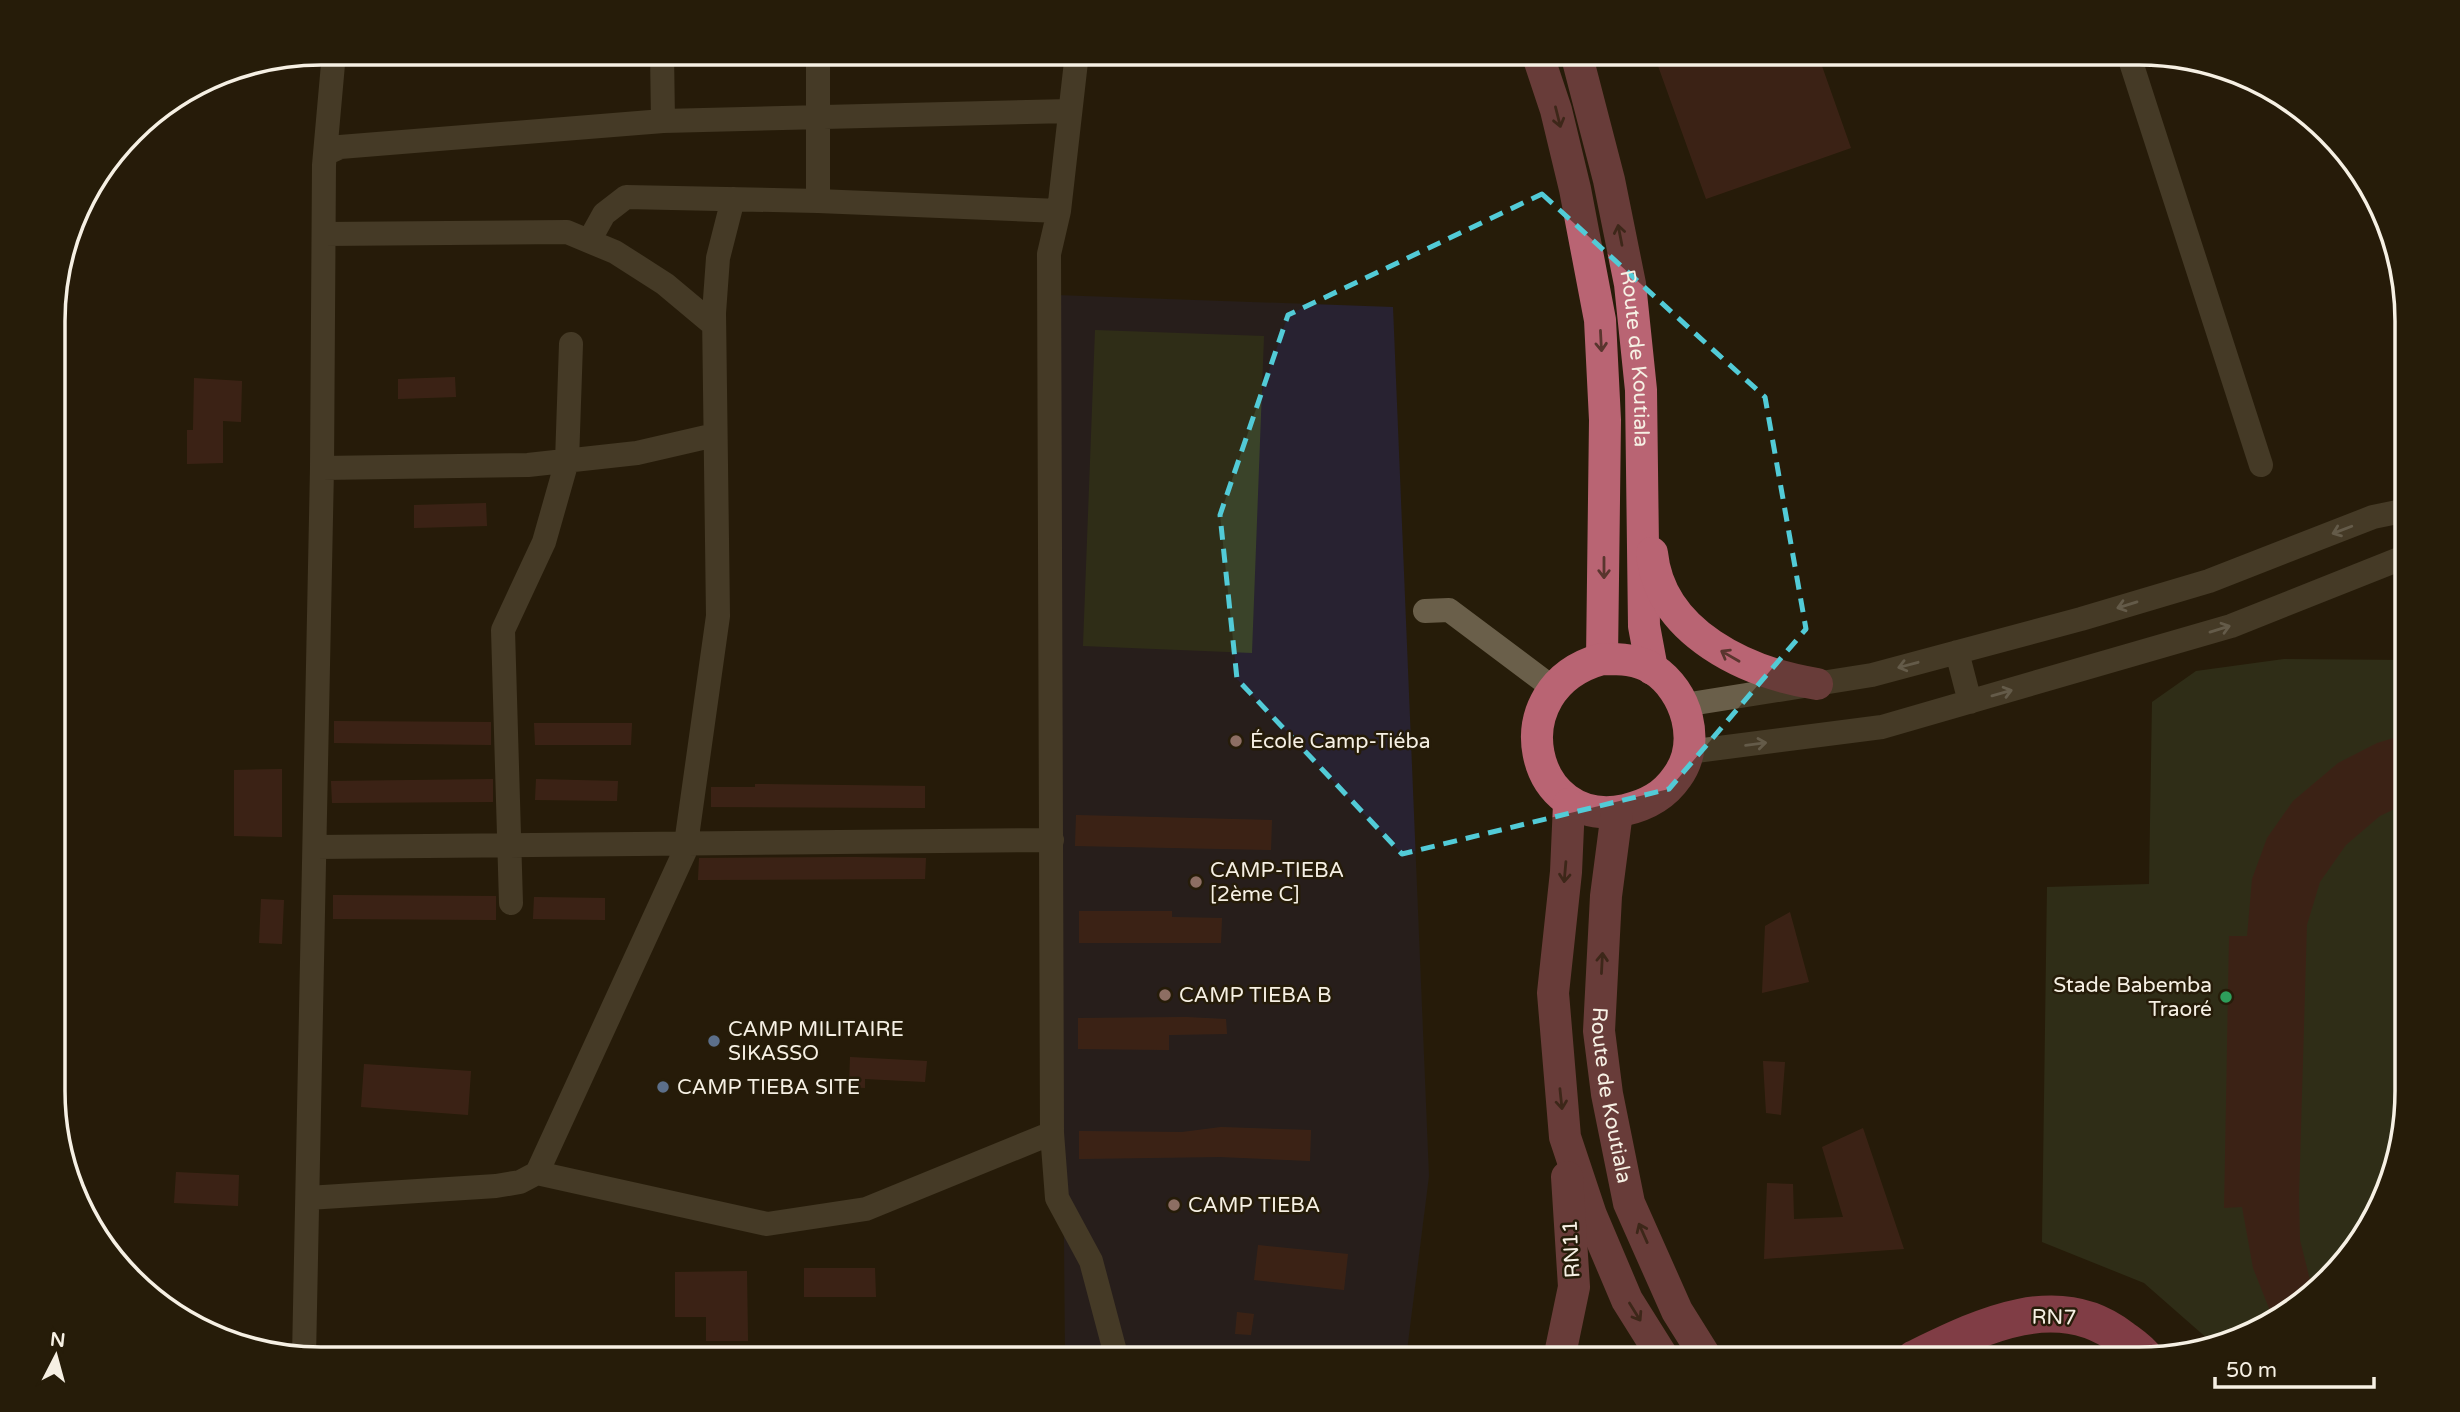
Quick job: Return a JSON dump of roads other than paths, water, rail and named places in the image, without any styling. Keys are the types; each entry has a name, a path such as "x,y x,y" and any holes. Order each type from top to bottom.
{"highway":[{"name":"RN7","path":"1939,1347 1966,1334 2031,1313 2083,1316 2106,1325 2132,1347"}],"main road":[{"name":"Route de Koutiala","path":"1541,65 1556,110 1572,176 1600,320 1605,420 1602,659"},
{"name":"Route de Koutiala","path":"1580,65 1609,180 1630,284 1641,390 1644,626 1652,669"},
{"path":"1643,463 1653,562 1675,609 1707,642 1743,664 1787,679 1817,684"},
{"path":"1602,659 1630,660 1652,669 1671,684 1684,705 1690,728 1688,752 1679,775 1663,793 1642,806 1595,814 1569,804 1548,777 1538,753 1536,727 1543,702 1553,688 1580,665 1602,659"},
{"name":"RN11","path":"1562,1347 1574,1287 1553,993 1566,872 1569,804"},
{"name":"Route de Koutiala","path":"1617,812 1606,897 1599,1031 1607,1094 1629,1203 1678,1311 1700,1347"},
{"name":"RN11","path":"1565,1137 1591,1215 1627,1300 1656,1347"}],"street":[{"path":"304,1347 316,847 324,165 333,65"},
{"path":"662,65 663,121"},
{"path":"818,65 818,201"},
{"path":"1075,65 1059,211 1049,254 1052,1133 1057,1198 1091,1261 1113,1347"},
{"path":"2132,65 2261,465"},
{"path":"327,153 340,147 663,121 1070,111"},
{"path":"589,241 604,214 626,197 818,201 1059,211"},
{"path":"308,1198 496,1186 520,1182 537,1173 686,844 718,616 714,325 718,258 733,199"},
{"path":"324,234 567,232 615,251 665,284 714,325"},
{"path":"511,903 503,630 544,542 567,461 571,344"},
{"path":"322,468 528,466 637,453 715,435"},
{"path":"1684,705 1872,675 1957,652 2209,581 2374,517 2395,513"},
{"path":"1688,752 1881,727 2231,626 2395,561"},
{"path":"1425,611 1449,610 1553,688"},
{"path":"1957,652 1970,702"},
{"path":"316,847 1052,841"},
{"path":"537,1173 767,1224 866,1209 1052,1133"}],"place":[{"name":"École Camp-Tiéba","path":"1236,741"},
{"name":"CAMP-TIEBA [2ème C]","path":"1196,882"},
{"name":"CAMP TIEBA B","path":"1165,995"},
{"name":"Stade Babemba Traoré","path":"2226,997"},
{"name":"CAMP MILITAIRE SIKASSO","path":"714,1041"},
{"name":"CAMP TIEBA SITE","path":"663,1087"},
{"name":"CAMP TIEBA","path":"1174,1205"}]}
